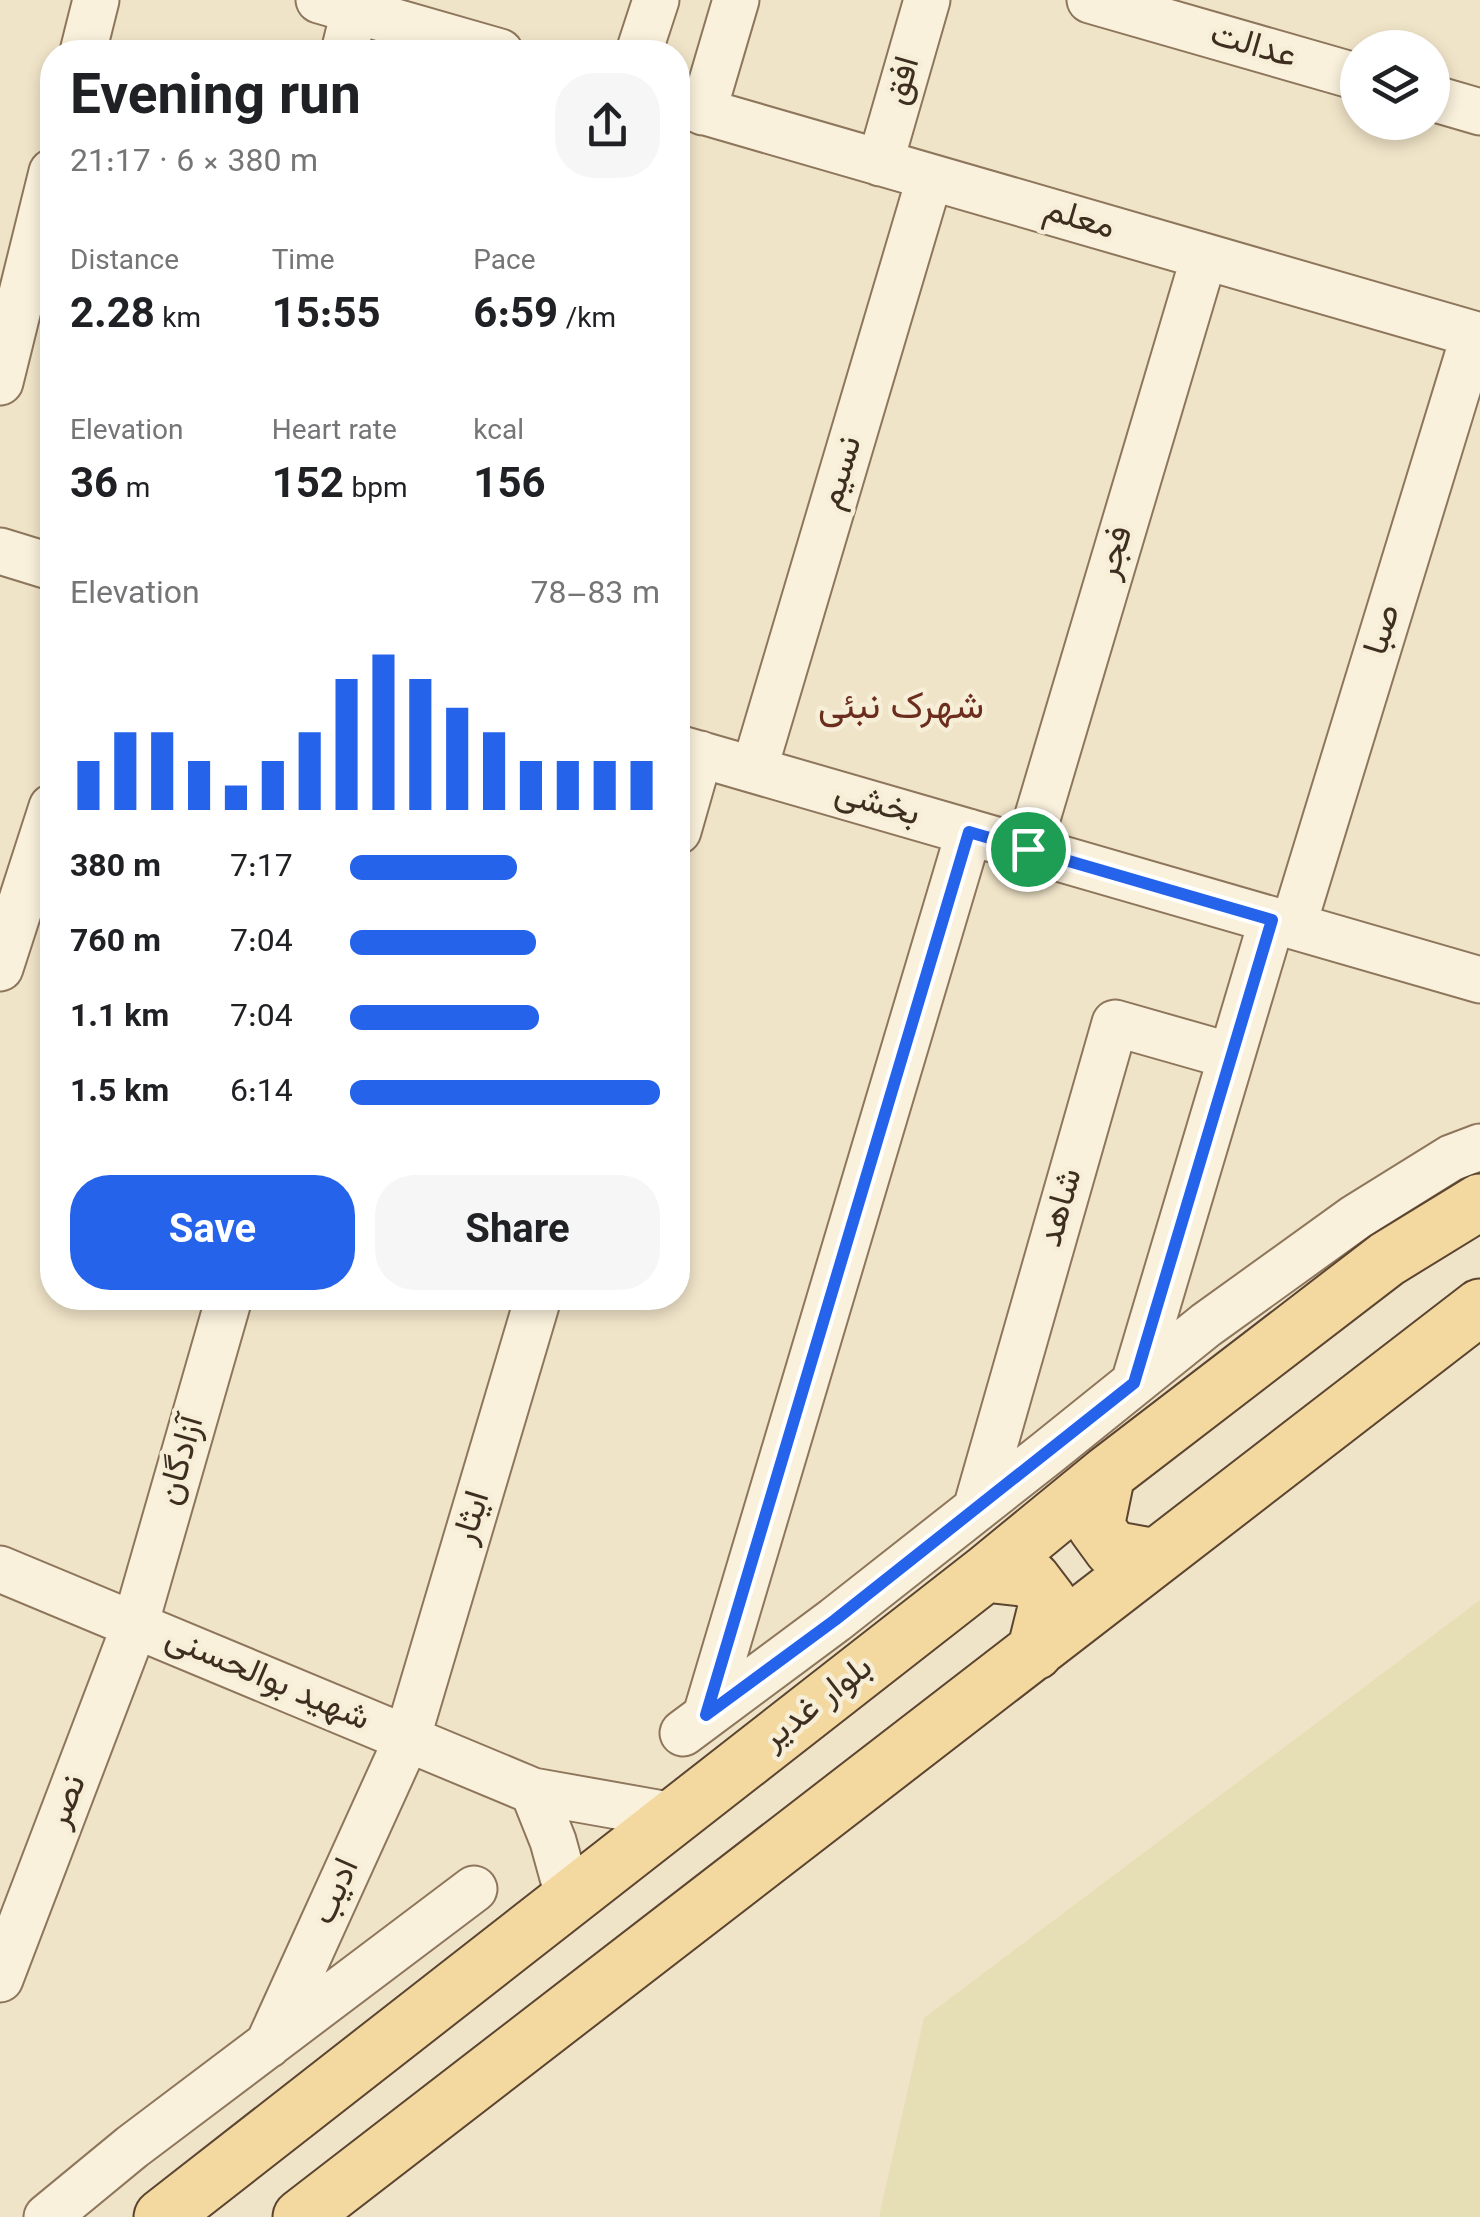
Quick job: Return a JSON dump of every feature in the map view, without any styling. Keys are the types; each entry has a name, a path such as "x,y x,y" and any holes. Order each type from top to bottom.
{"main road":[{"name":"بلوار غدیر","path":"162,2217 1387,1258 1480,1202"},
{"path":"300,2217 1480,1307"},
{"path":"1107,1474 1096,1527 1112,1549 1156,1558"},
{"path":"986,1574 1032,1579 1048,1600 1035,1652"}],"street":[{"path":"85,40 96,0"},
{"path":"643,40 656,0"},
{"path":"690,108 736,0"},
{"name":"افق","path":"880,163 927,0"},
{"name":"عدالت","path":"1090,0 1230,19 1340,69"},
{"path":"344,16 448,40"},
{"path":"1450,103 1480,112"},
{"name":"معلم","path":"690,108 1477,336"},
{"name":"نسیم","path":"754,770 930,177"},
{"path":"0,382 40,220"},
{"name":"فجر","path":"1028,849 1204,257"},
{"name":"صبا","path":"1134,1383 1232,1056 1283,923 1477,336"},
{"path":"0,552 40,563"},
{"name":"بخشی","path":"690,751 1480,980"},
{"path":"969,832 694,1724 835,1620 1206,1325 1356,1218 1451,1158 1480,1146"},
{"path":"0,968 40,844"},
{"name":"شاهد","path":"976,1509 1116,1023 1232,1056"},
{"name":"آزادگان","path":"136,1626 226,1310"},
{"name":"ایثار","path":"407,1738 534,1310"},
{"name":"شهید بوالحسنی","path":"0,1569 533,1791 674,1816"},
{"name":"نصر","path":"0,1979 136,1626"},
{"name":"ادیب","path":"268,2044 407,1738"},
{"path":"533,1791 553,1840 568,1900"},
{"path":"47,2217 132,2147 474,1889"}],"shaded area":[{"path":"1480,1600 1480,2217 879,2217 924,2018"}],"district":[{"name":"شهرک نبئی","path":"901,708"}],"route":[{"path":"969,832 1028,849 1272,920 1134,1383 835,1620 706,1715 969,832"}]}
